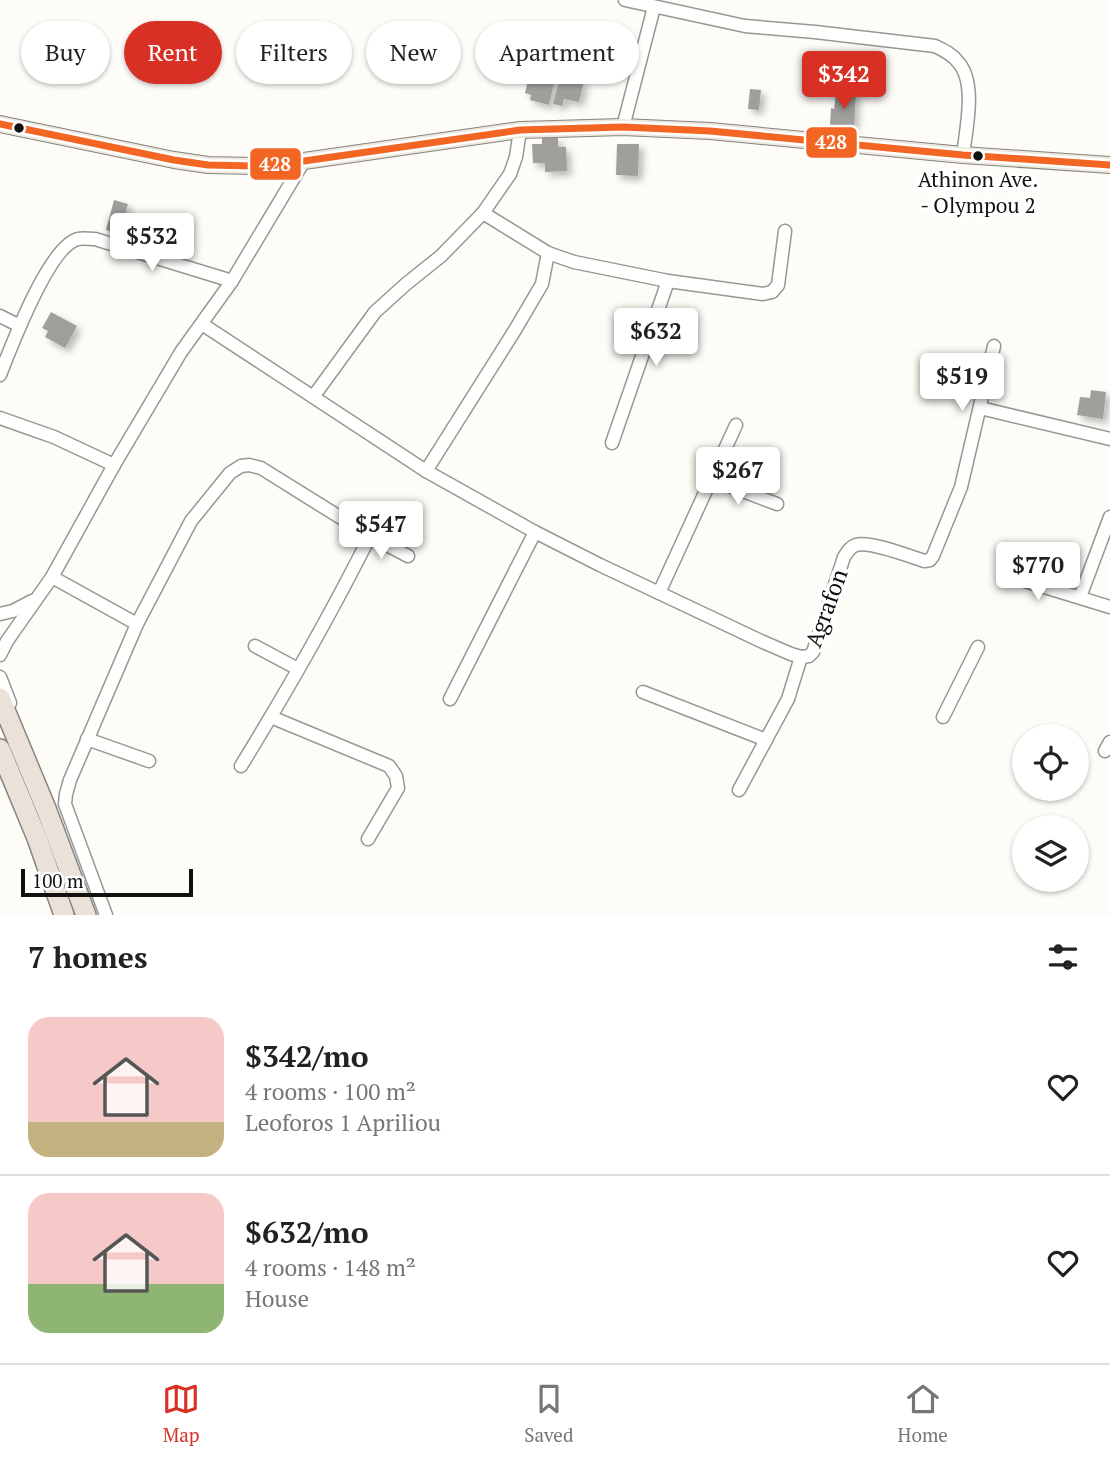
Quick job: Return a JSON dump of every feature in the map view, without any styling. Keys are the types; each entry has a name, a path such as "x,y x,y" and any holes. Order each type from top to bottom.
{"highway":[{"path":"0,698 86,915"},
{"path":"0,749 37,838 64,915"}],"main road":[{"path":"0,124 208,165 254,166 304,161 520,130 623,127 709,131 963,155 1110,165"}],"street":[{"path":"625,0 745,26 935,46 959,62 968,84 963,155"},
{"path":"623,127 654,7"},
{"path":"313,397 375,312 441,256 484,213 510,174 520,130"},
{"path":"0,655 52,577 181,352 232,281 304,161"},
{"path":"484,213 548,253 574,262 668,281 763,294 772,292 778,285 785,231"},
{"path":"0,375 47,271 62,249 76,239 94,239 232,281"},
{"path":"426,471 541,284 548,253"},
{"path":"612,443 668,281"},
{"path":"0,316 20,326"},
{"path":"202,324 426,471 535,532 763,642 801,657 788,699 739,790"},
{"path":"994,346 980,408 1110,439"},
{"name":"Agrafon","path":"801,657 809,656 813,652 844,557 850,549 857,544 867,545 924,561 933,556 961,487 980,408"},
{"path":"0,418 54,437 114,465"},
{"path":"659,593 736,425"},
{"path":"106,915 65,804 66,794 137,624 191,522 230,473 241,466 261,468 370,536 408,556"},
{"path":"711,479 776,504"},
{"path":"1080,597 1110,517"},
{"path":"450,699 535,532"},
{"path":"241,766 347,582 370,536"},
{"path":"1005,575 1110,607"},
{"path":"52,577 137,624"},
{"path":"0,614 13,611 37,598"},
{"path":"255,646 298,669"},
{"path":"943,717 978,647"},
{"path":"0,677 20,729 28,765"},
{"path":"643,692 766,740"},
{"path":"271,717 389,766 396,776 398,788 368,839"},
{"path":"87,739 149,761"}],"building":[{"path":"527,84 554,84 549,105 530,100 531,95 525,93"},
{"path":"558,84 583,84 579,102 564,99 562,106 553,104"},
{"path":"750,89 761,90 759,110 748,109"},
{"path":"848,92 856,93 854,127 830,125 831,108 834,109 836,94 848,95"},
{"path":"542,138 558,138 558,147 566,147 567,171 545,172 545,163 533,163 532,144 542,144"},
{"path":"617,144 639,144 638,176 616,175"},
{"path":"114,200 128,204 119,234 106,230"},
{"path":"51,312 77,326 65,348 45,337 48,331 42,328"},
{"path":"1091,390 1106,392 1103,419 1077,415 1080,397 1090,398"}],"transit line":[{"name":"428","path":"0,124 208,165 254,166 304,161 520,130 623,127 710,131 963,155 1110,165"}],"place":[{"name":"Athinon Ave. - Olympou 2","path":"978,156"}]}
